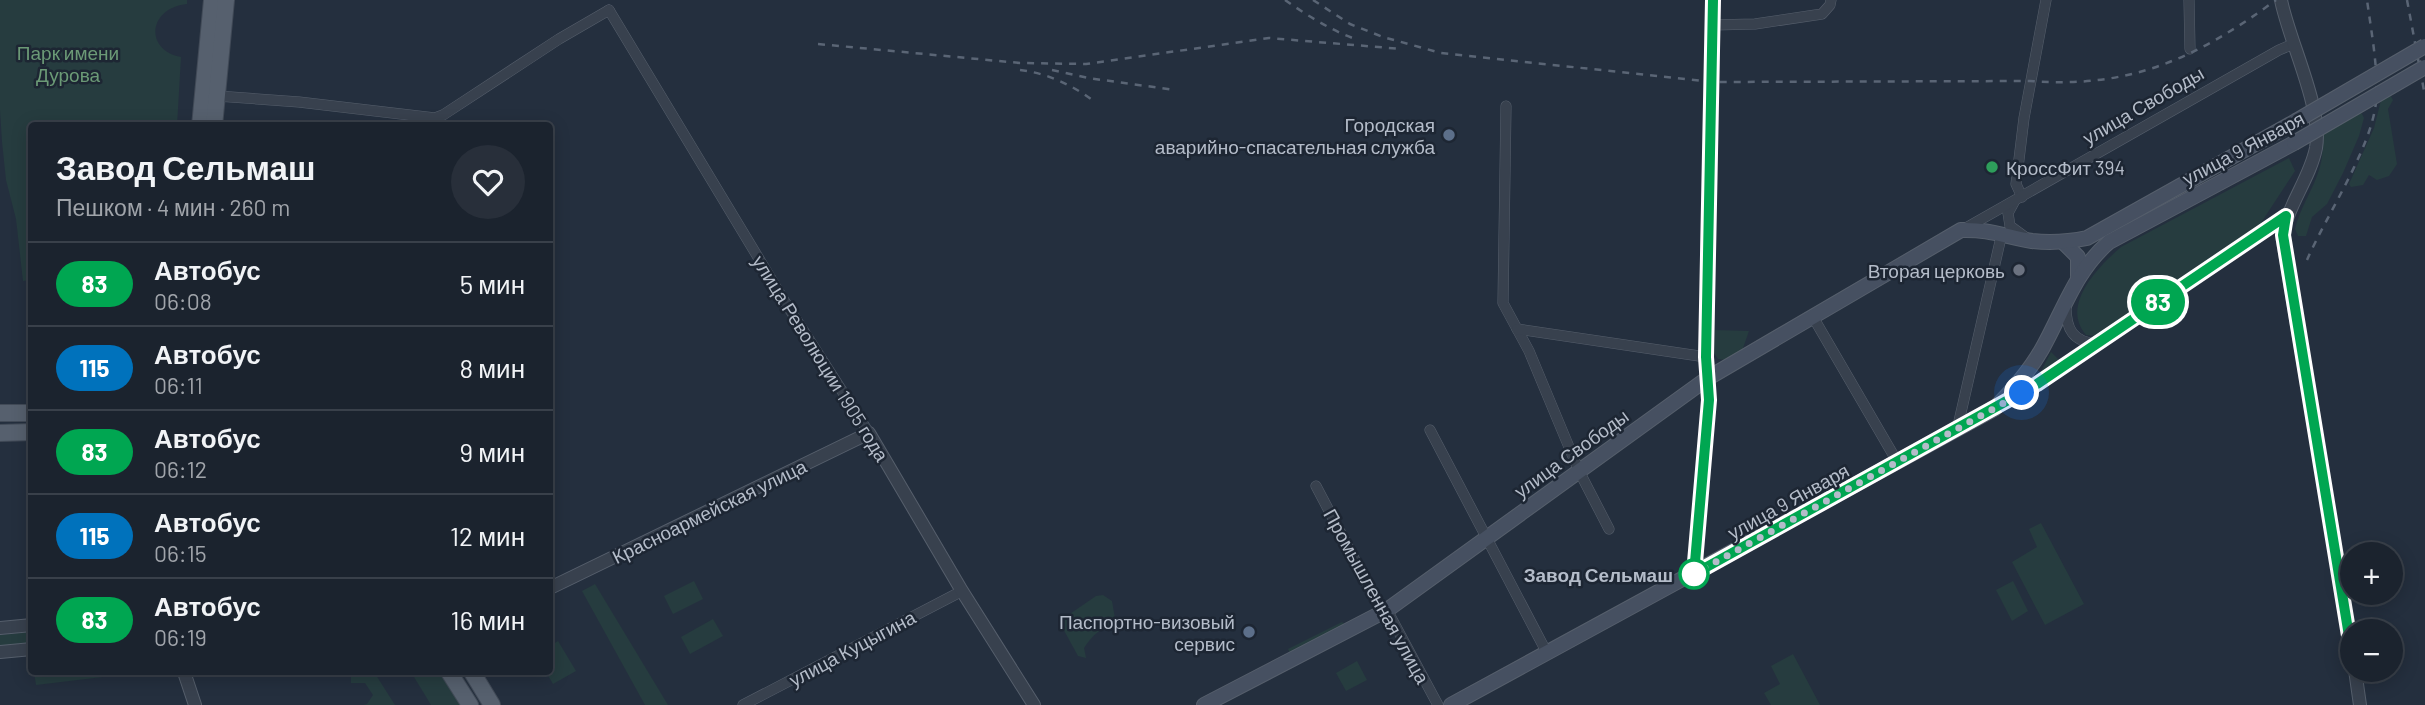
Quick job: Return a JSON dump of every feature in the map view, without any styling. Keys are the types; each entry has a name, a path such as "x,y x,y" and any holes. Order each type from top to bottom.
{"main road":[{"path":"200,122 212,0"},
{"path":"214,122 226,0"},
{"name":"улица 9 Января","path":"2063,243 2087,239 2425,46"},
{"name":"улица 9 Января","path":"1451,705 1994,410 2031,366 2078,277 2109,243 2294,143 2425,67"},
{"path":"1961,230 1978,229 2029,240 2063,243 2078,257 2078,277"},
{"name":"улица Свободы","path":"1204,705 1387,610 1708,378 1961,230"},
{"path":"0,414 28,413"},
{"path":"0,433 28,432"},
{"path":"451,675 470,705"},
{"path":"474,675 492,705"}],"street":[{"path":"216,96 299,102 435,118 558,39 609,10 614,0"},
{"path":"1694,574 1709,400 1706,357 1713,0"},
{"path":"1712,25 1755,24 1822,14 1831,0"},
{"path":"2029,240 2010,226 2008,213 2018,199 2016,184 2024,118 2046,0"},
{"path":"2189,0 2190,49"},
{"path":"2282,1 2315,121 2316,148 2306,176 2286,216 2283,235 2346,619"},
{"name":"улица Революции 1905 года","path":"609,10 785,302 869,433 962,591 1034,705"},
{"name":"улица Свободы","path":"1961,230 2293,44"},
{"path":"1506,106 1503,303 1529,351 1579,471 1609,529"},
{"name":"улица 9 Января","path":"1994,410 2037,384 2286,216"},
{"path":"1957,430 2001,233"},
{"path":"2065,302 2070,331 2081,340 2097,344"},
{"path":"1813,317 1898,463"},
{"path":"1517,329 1706,357"},
{"path":"1430,430 1547,653"},
{"name":"Красноармейская улица","path":"553,587 869,433"},
{"name":"Промышленная улица","path":"1316,486 1378,604 1387,610 1438,705"},
{"name":"улица Куцыгина","path":"743,705 962,591"},
{"path":"0,628 28,625"},
{"path":"0,652 28,649"},
{"path":"185,675 195,705"},
{"path":"2357,682 2360,705"}],"green space":[{"name":"Парк имени Дурова","path":"0,0 187,0 187,4 164,13 156,29 156,38 161,46 169,53 181,57 177,122 28,122 28,280 23,281 16,219 6,180 0,110"},
{"path":"2390,95 2393,100 2388,109 2397,164 2389,176 2377,180 2369,175 2363,185 2351,187 2349,184 2374,128 2381,100"},
{"path":"2361,112 2364,118 2359,136 2343,173 2327,204 2312,217 2306,236 2298,236 2295,229 2321,162 2322,135"},
{"path":"2289,158 2295,171 2255,232 2230,253 2094,336 2086,335 2079,323 2077,311 2080,299 2093,276 2121,247"},
{"path":"1715,330 1749,331 1742,351 1725,360 1718,359 1714,353"},
{"path":"2051,352 2061,362 2038,377"},
{"path":"2041,523 2084,604 2045,625 2012,562 2037,547 2029,529"},
{"path":"694,581 703,599 673,614 664,596"},
{"path":"2013,581 2028,611 2012,621 1996,590"},
{"path":"595,584 668,705 645,705 582,591"},
{"path":"1103,595 1112,601 1116,624 1098,632 1091,639 1084,648 1086,658 1078,656 1061,625 1061,620 1096,596"},
{"path":"713,619 723,636 690,654 681,637"},
{"path":"1342,622 1348,627 1291,655 1288,649"},
{"path":"28,632 28,644 0,647 0,635"},
{"path":"558,641 576,671 553,684 548,675 553,675 553,644"},
{"path":"1793,654 1820,705 1771,705 1764,693 1780,684 1771,666"},
{"path":"1357,661 1367,680 1346,691 1336,673"},
{"path":"34,675 111,676 36,685"},
{"path":"351,675 376,675 395,705 363,705 367,704 373,695 365,683 351,683"},
{"path":"413,675 441,675 460,705 431,705"}],"railway":[{"path":"1285,0 1320,23 1358,40"},
{"path":"1313,0 1350,24 1383,37 1441,53 1713,82 2100,80 2131,74 2190,53 2276,0"},
{"path":"2307,260 2357,161 2372,120 2376,102 2376,78 2367,0"},
{"path":"2407,0 2425,96"},
{"path":"818,44 1020,63 1086,64 1269,38 1402,49"},
{"path":"1020,70 1057,80 1091,99"},
{"path":"1052,70 1088,78 1175,90"}],"bus line":[{"name":"83","path":"1713,0 1706,357 1709,400 1694,574 2037,384 2286,216 2283,235 2346,619"}],"place":[{"name":"Городская аварийно-спасательная служба","path":"1449,135"},
{"name":"КроссФит 394","path":"1992,167"},
{"name":"Вторая церковь","path":"2019,270"},
{"name":"Завод Сельмаш","path":"1694,574"},
{"name":"Паспортно-визовый сервис","path":"1249,632"}],"route":[{"path":"1694,574 2022,393"}]}
